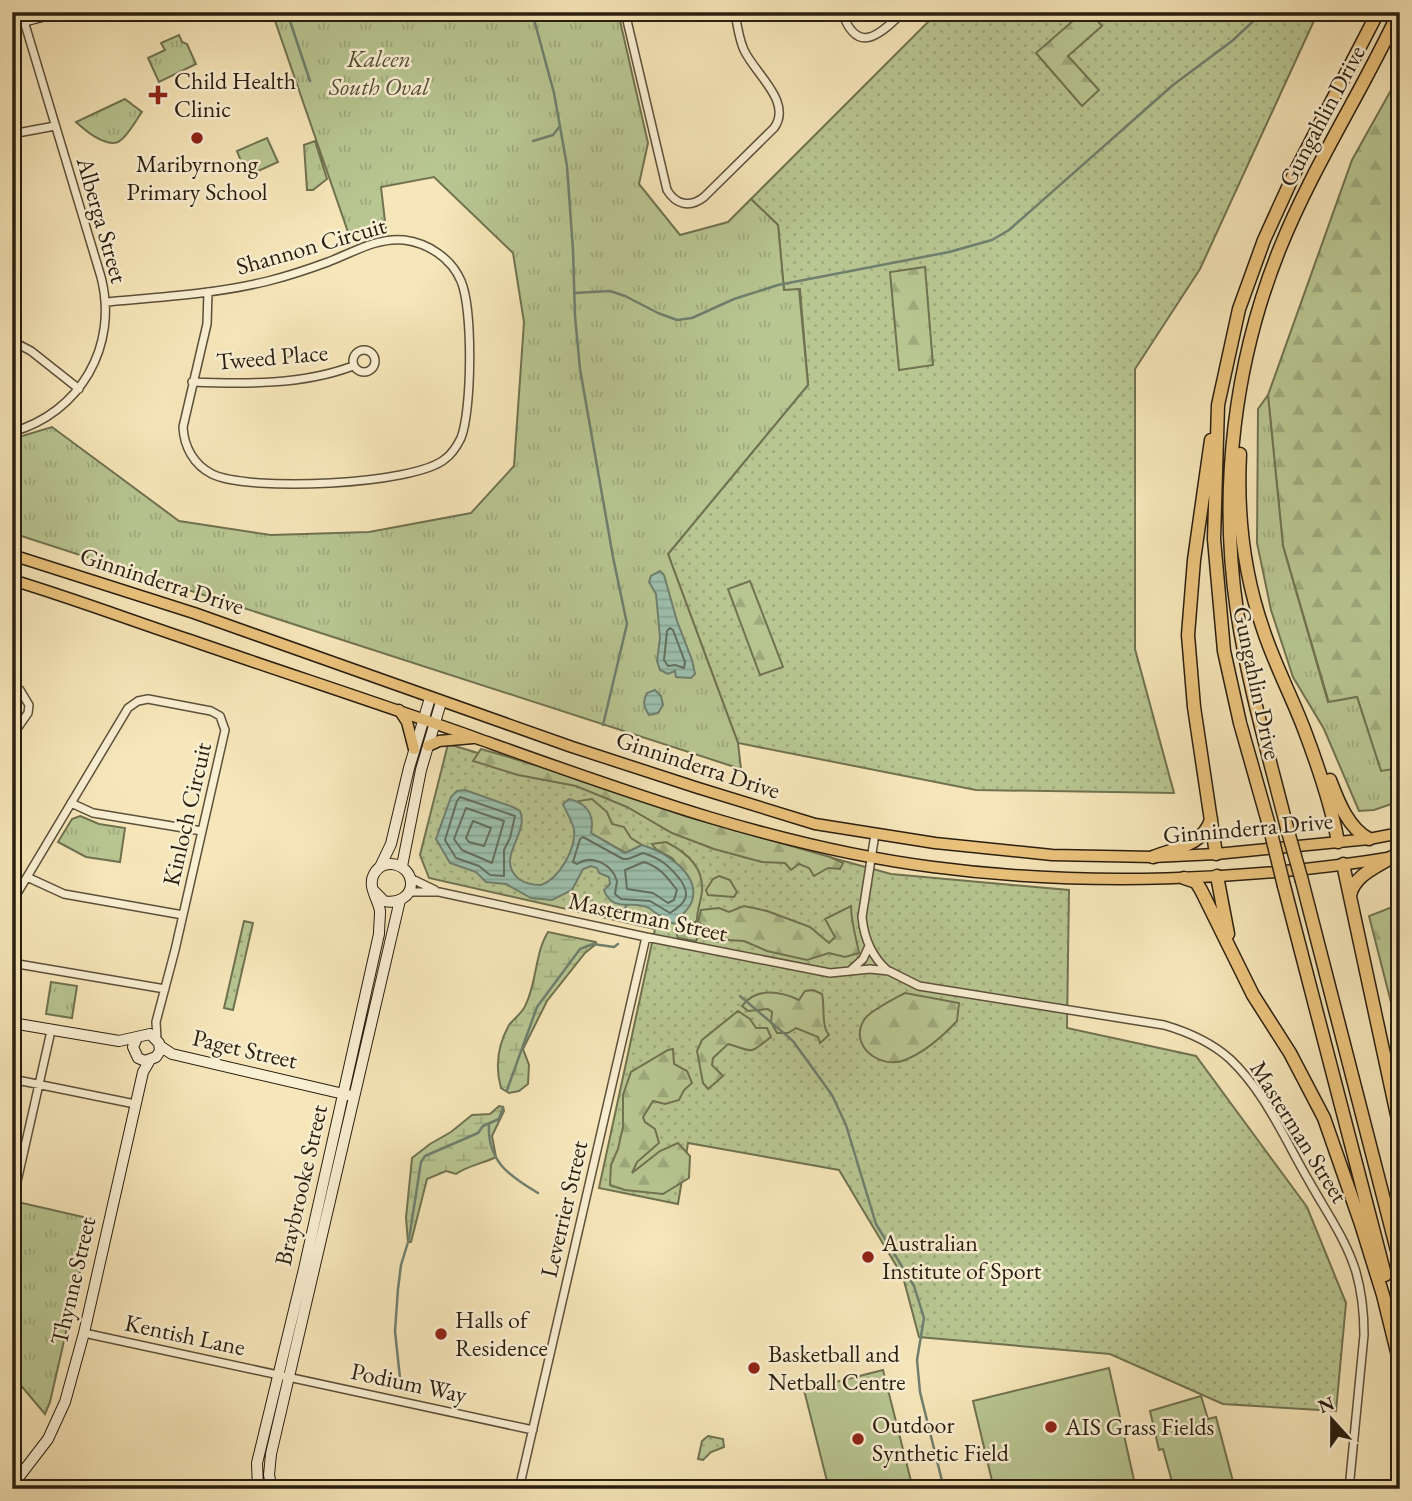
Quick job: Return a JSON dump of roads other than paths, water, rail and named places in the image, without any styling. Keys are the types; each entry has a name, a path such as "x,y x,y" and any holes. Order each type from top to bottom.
{"highway":[{"name":"Gungahlin Drive","path":"1399,12 1295,213 1268,280 1236,412 1230,503 1233,576 1251,683 1400,1262"},
{"name":"Gungahlin Drive","path":"1376,16 1264,240 1239,309 1218,405 1214,539 1224,652 1240,723 1270,829 1400,1336"},
{"path":"1250,349 1240,461 1245,555 1262,627 1274,662 1305,730 1328,794 1338,842"},
{"path":"1216,854 1194,707 1188,635 1189,596 1202,493 1218,405"},
{"path":"1305,730 1316,744 1352,825 1358,833 1369,839"},
{"path":"1153,857 1184,846 1202,836 1208,829 1211,818"},
{"path":"1350,897 1353,884 1358,878 1396,856"},
{"path":"1343,864 1400,1129"},
{"path":"1217,876 1234,958"},
{"path":"1184,878 1196,882 1201,890 1253,995 1290,1053 1324,1118 1364,1234 1400,1364"}],"main road":[{"name":"Ginninderra Drive","path":"12,555 181,609 436,700 698,788 815,824 935,844 1052,855 1153,857 1216,854 1400,834"},
{"name":"Ginninderra Drive","path":"12,580 692,811 817,845 871,856 932,867 1043,878 1217,876 1396,856"},
{"path":"399,710 407,722 414,750"},
{"path":"428,746 439,741 476,738"},
{"path":"1338,842 1343,864"},
{"path":"1216,854 1217,876"}],"street":[{"path":"12,24 59,12"},
{"path":"625,12 667,190 676,201 687,204 695,203 704,197 774,128 779,118 778,102 743,47 734,12"},
{"path":"842,12 852,32 870,38 881,34 903,12"},
{"name":"Alberga Street","path":"12,432 49,416 79,389 99,353 106,323 106,302 101,277 24,22"},
{"path":"12,134 55,126"},
{"name":"Shannon Circuit","path":"106,302 208,292 289,275 382,241 406,240 428,247 452,267 465,295 468,365 461,438 441,463 423,470 380,478 315,484 229,479 204,469 187,447 183,420 207,324 208,292"},
{"path":"12,341 31,351 79,389"},
{"name":"Tweed Place","path":"192,382 279,381 321,375 353,366"},
{"path":"12,686 20,690 29,705 28,713 12,736"},
{"name":"Kinloch Circuit","path":"12,902 128,708 138,701 148,699 211,711 220,716 225,730 156,1022 158,1042"},
{"path":"380,867 392,863 402,866 410,878 408,892 400,901 384,901 373,890 372,878 391,844 414,750 436,700"},
{"path":"402,866 428,746 429,721"},
{"path":"71,803 93,813 202,831"},
{"path":"875,834 862,917 863,930 879,962 889,971"},
{"path":"27,877 64,894 183,915"},
{"name":"Masterman Street","path":"410,878 439,892"},
{"name":"Braybrooke Street","path":"258,1489 257,1463 283,1376 347,1093 379,934 380,911 373,890"},
{"name":"Masterman Street","path":"408,892 439,892 830,973 850,970 889,971 919,986 1164,1025 1207,1042 1229,1059 1265,1104 1343,1240 1355,1270 1364,1310 1364,1335 1349,1489"},
{"name":"Braybrooke Street","path":"347,1093 400,901"},
{"name":"Leverrier Street","path":"519,1489 646,937"},
{"path":"850,970 863,960 869,946"},
{"path":"12,963 164,989"},
{"name":"Kinloch Circuit","path":"141,1036 156,1022"},
{"path":"12,1023 119,1041 141,1036"},
{"path":"12,1192 16,1186 51,1031"},
{"path":"136,1055 133,1047 141,1036"},
{"name":"Paget Street","path":"141,1036 158,1042 172,1054"},
{"path":"119,1041 136,1055 153,1059"},
{"name":"Thynne Street","path":"12,1486 48,1439 65,1402 84,1333 142,1072 153,1059 158,1042"},
{"name":"Paget Street","path":"153,1059 172,1054 347,1093"},
{"name":"Thynne Street","path":"136,1055 142,1072"},
{"path":"12,1079 135,1104"},
{"name":"Kentish Lane","path":"84,1333 283,1376"},
{"name":"Braybrooke Street","path":"272,1489 269,1475 271,1454 283,1376"},
{"name":"Podium Way","path":"283,1376 533,1430"}],"water":[{"path":"660,571 664,575 692,660 695,674 691,678 676,677 675,671 668,674 660,670 657,661 660,638 656,594 649,582 651,576"},
{"path":"655,690 661,696 663,705 658,713 649,715 644,699 647,693"},
{"path":"465,790 520,811 521,828 510,863 512,871 524,882 541,885 548,882 565,862 574,838 573,827 563,804 569,799 588,810 592,820 591,833 625,853 642,845 660,852 678,865 691,881 691,904 678,924 674,924 649,908 618,904 608,897 604,890 610,884 609,877 591,866 583,869 572,890 552,900 531,898 506,884 486,882 476,872 450,863 436,839 451,797 457,791"}],"waterway":[{"path":"287,12 310,81"},
{"path":"532,12 554,93 567,166 580,369 627,624 603,725"},
{"path":"574,293 610,291 677,320 692,318 734,299 778,285 949,252 992,240 1009,230 1173,85 1232,41 1263,12"},
{"path":"533,141 553,135 560,126"},
{"path":"623,921 626,906"},
{"path":"507,1090 537,1007 580,949 593,944 614,947 618,944"},
{"path":"740,996 793,1041 832,1095 846,1125 876,1224 914,1286 924,1318 917,1360 920,1392 944,1489"},
{"path":"400,1378 395,1331 398,1289 421,1162 425,1156 478,1133 483,1126 499,1119 503,1107"},
{"path":"489,1124 489,1137 496,1158 509,1173 538,1193"}],"place":[{"name":"Child Health Clinic","path":"158,95"},
{"name":"Maribyrnong Primary School","path":"197,138"},
{"name":"Australian Institute of Sport","path":"868,1257"},
{"name":"Halls of Residence","path":"441,1334"},
{"name":"Basketball and Netball Centre","path":"754,1368"},
{"name":"AIS Grass Fields","path":"1051,1427"},
{"name":"Outdoor Synthetic Field","path":"858,1439"}],"park label":[{"name":"Kaleen South Oval","path":"379,73"}]}
